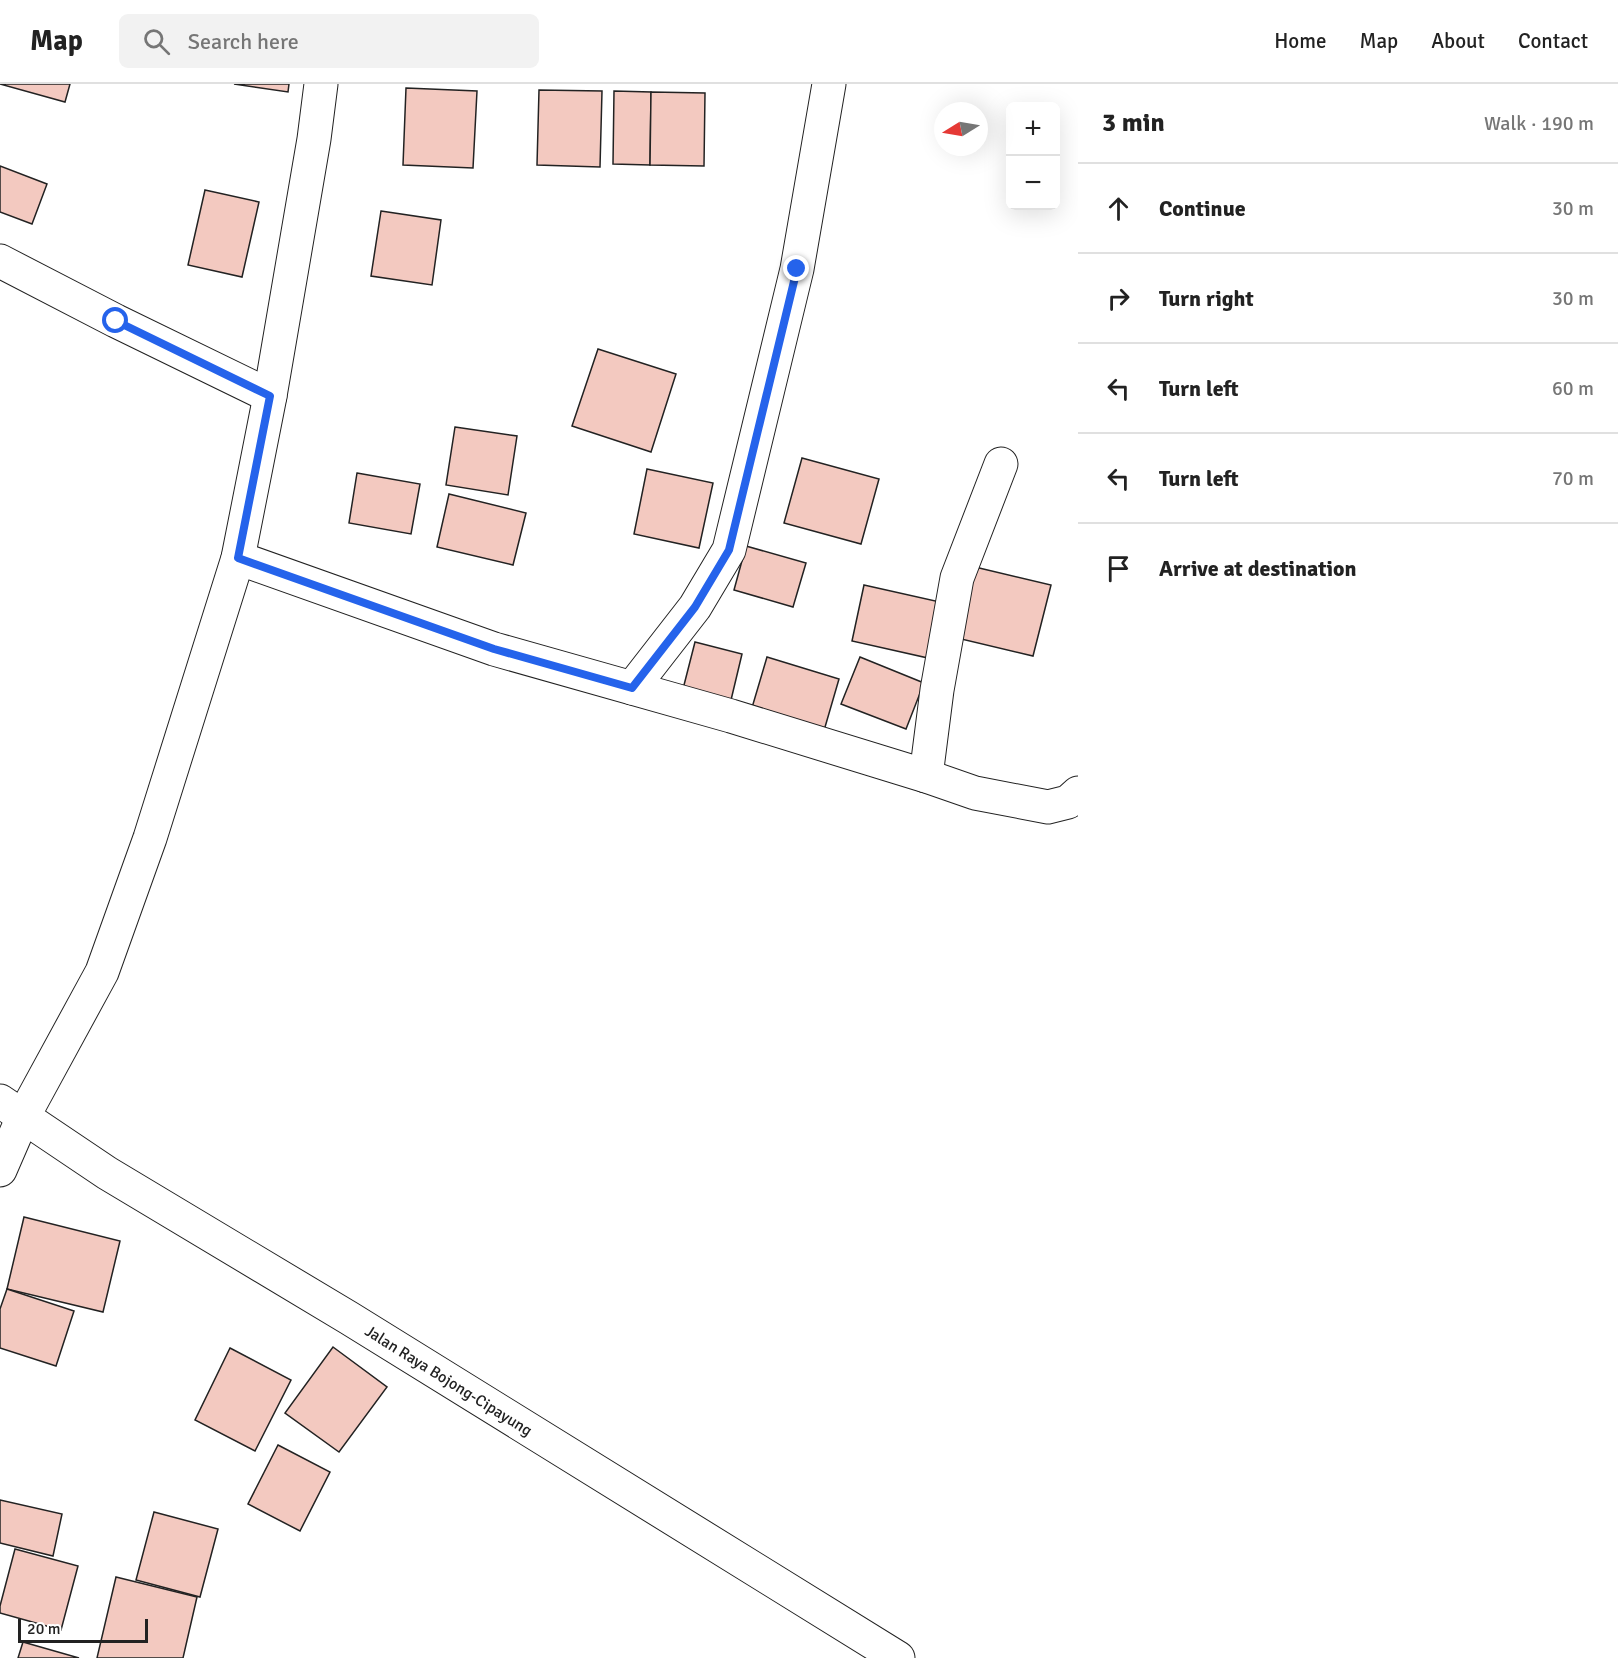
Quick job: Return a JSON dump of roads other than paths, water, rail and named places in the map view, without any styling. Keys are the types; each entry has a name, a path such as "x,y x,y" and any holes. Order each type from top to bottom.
{"street":[{"path":"0,1170 12,1109 102,972 150,838 238,558 270,396 314,139 321,84"},
{"path":"632,688 695,607 729,550 797,269 828,84"},
{"path":"0,261 270,396"},
{"path":"926,776 937,690 957,578 1001,464"},
{"path":"238,558 494,649 926,776 975,793 1048,807 1068,802 1078,792"},
{"name":"Jalan Raya Bojong-Cipayung","path":"12,1109 107,1173 349,1318 898,1658"}]}
